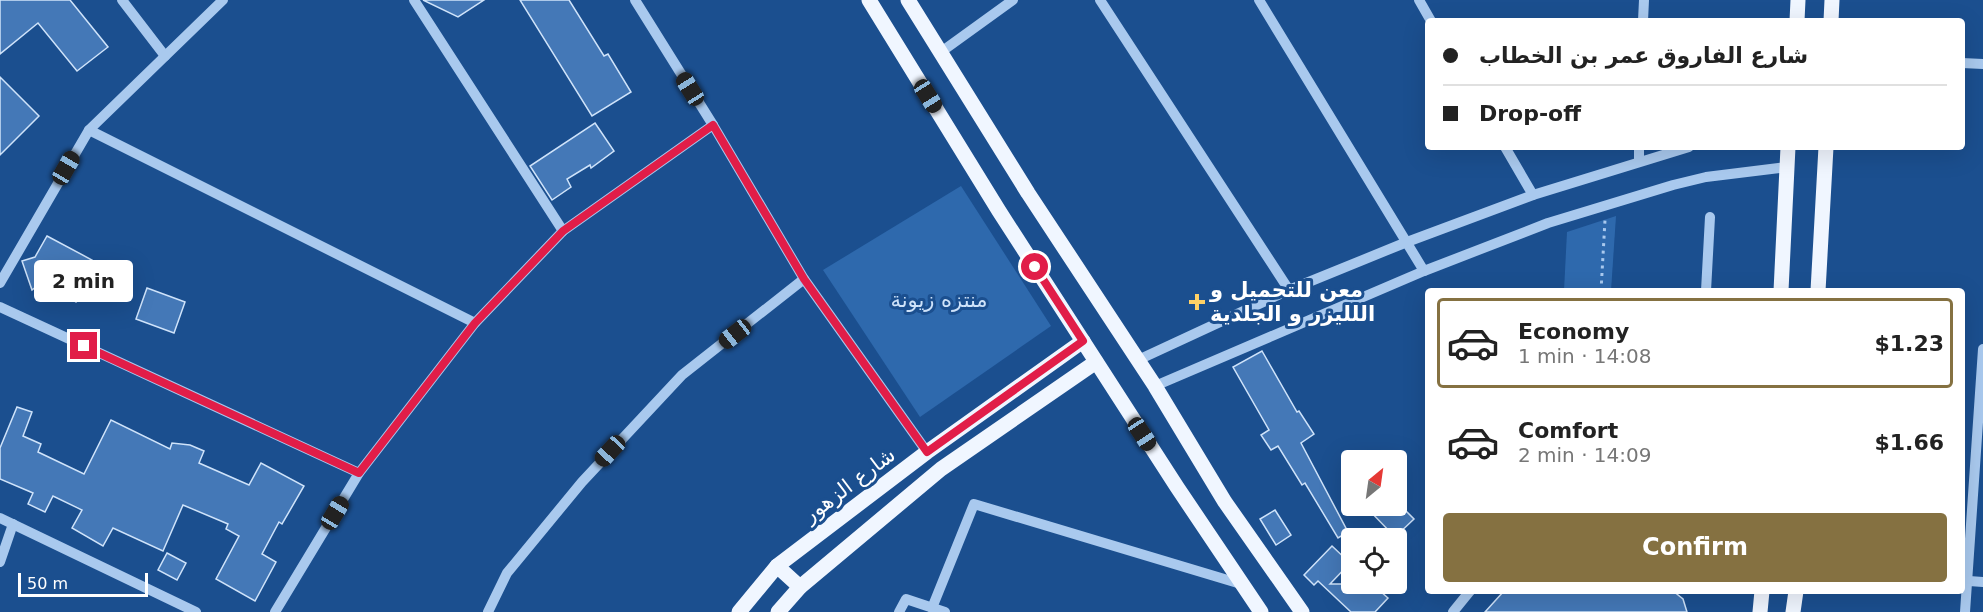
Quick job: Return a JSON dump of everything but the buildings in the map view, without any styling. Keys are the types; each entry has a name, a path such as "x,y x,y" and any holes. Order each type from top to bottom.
{"main road":[{"path":"869,0 999,211 1257,610"},
{"path":"908,0 1028,194 1155,386 1225,501 1302,612"},
{"path":"1797,18 1798,0"},
{"path":"1831,18 1832,0"},
{"path":"1781,288 1788,150"},
{"path":"1818,288 1826,150"},
{"name":"شارع الزهور","path":"739,612 777,566 927,452 1083,341"},
{"path":"778,612 800,587 941,469 1096,362"},
{"path":"777,566 800,587"},
{"path":"1760,612 1762,594"},
{"path":"1793,612 1796,594"}],"street":[{"path":"122,0 165,56"},
{"path":"0,283 89,130 222,0"},
{"path":"414,0 563,231"},
{"path":"635,0 713,125 804,279 927,452"},
{"path":"941,52 1013,0"},
{"path":"1100,0 1289,290"},
{"path":"1259,0 1424,270"},
{"path":"1419,0 1429,18"},
{"path":"1643,18 1644,0"},
{"path":"1965,63 1983,64"},
{"path":"276,612 359,473 475,323 563,231 713,125"},
{"path":"89,130 475,323"},
{"path":"1507,150 1533,195"},
{"path":"1639,150 1639,161"},
{"path":"1138,360 1289,290 1407,242 1533,195 1678,150"},
{"path":"1155,386 1424,270 1548,223 1606,204 1706,177 1787,167"},
{"path":"1706,288 1710,217"},
{"path":"488,612 507,573 574,491 682,375 804,279"},
{"path":"0,307 359,473"},
{"path":"1965,612 1981,410 1983,349"},
{"path":"932,608 974,504 1242,584"},
{"path":"0,518 196,612"},
{"path":"0,562 13,524"},
{"path":"1969,581 1983,582"},
{"path":"1453,612 1468,594"},
{"path":"899,612 906,599 945,612"}],"path":[{"path":"1601,288 1606,204"}],"green space":[{"name":"منتزه زيونة","path":"961,186 1051,326 920,417 823,270"},
{"path":"1616,216 1611,288 1564,288 1567,232"}],"place":[{"name":"معن للتحميل و اللليزر و الجلدية","path":"1197,302"}],"route":[{"path":"84,346 359,473 475,323 563,231 713,125 804,279 927,452 1083,341 1035,267"}]}
